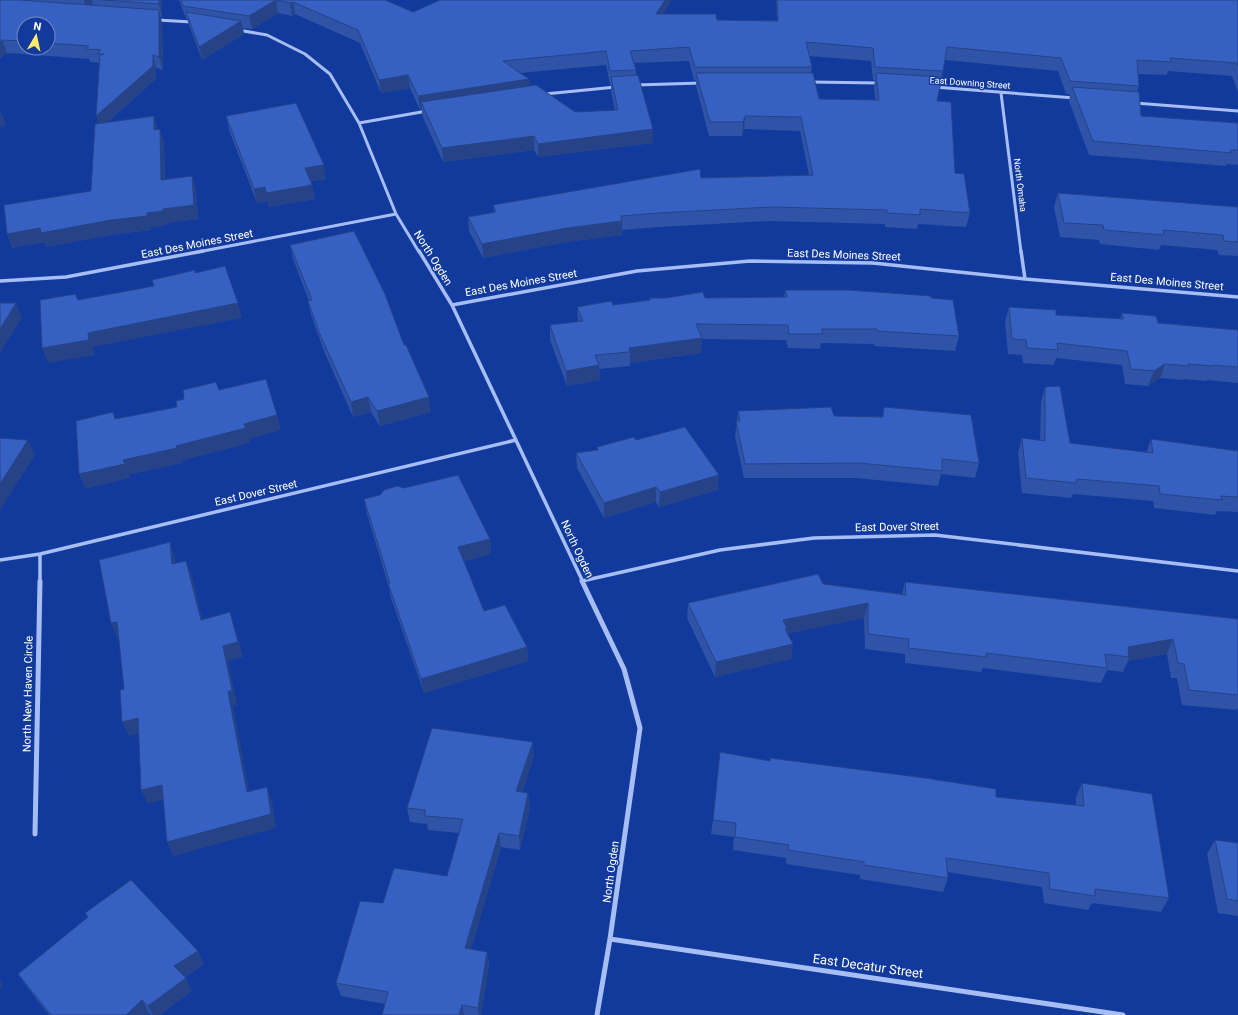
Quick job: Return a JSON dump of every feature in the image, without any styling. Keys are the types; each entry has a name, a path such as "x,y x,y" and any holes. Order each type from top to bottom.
{"street":[{"path":"156,20 194,22"},
{"path":"230,28 267,35 305,54 330,74 359,123 434,110"},
{"path":"808,82 884,83"},
{"path":"631,86 707,83"},
{"path":"541,94 624,86"},
{"name":"East Downing Street","path":"931,87 1080,99"},
{"name":"North Omaha","path":"1001,93 1025,279"},
{"path":"1128,102 1238,111"},
{"name":"North Ogden","path":"359,123 396,214 452,305 624,669 640,728 610,939 597,1015"},
{"name":"East Des Moines Street","path":"0,281 66,278 396,214"},
{"name":"East Des Moines Street","path":"452,305 638,271 750,261 873,263 1025,279 1238,298"},
{"name":"East Dover Street","path":"0,560 40,554 516,440"},
{"name":"East Dover Street","path":"582,581 720,550 814,538 935,534 1238,571"},
{"name":"North New Haven Circle","path":"35,834 40,554"},
{"name":"East Decatur Street","path":"610,939 1123,1015"}],"building":[{"path":"0,0 159,10 159,57 153,55 153,66 96,116 100,55 104,54 97,54 101,50 86,49 89,46 56,44 56,16 16,16 16,41 2,40 0,42"},
{"path":"103,0 159,0 159,4"},
{"path":"181,0 276,0 249,16 183,6"},
{"path":"276,0 385,0 413,12 440,0 665,0 656,14 716,14 717,20 778,21 777,0 1238,0 1238,66 1237,63 1170,58 1171,62 1137,60 1139,86 1070,81 1061,58 947,47 943,71 875,67 873,48 806,42 812,67 695,67 689,47 630,51 636,70 610,71 606,51 503,61 529,79 418,96 408,75 379,80 358,30 293,2 290,3"},
{"path":"186,12 241,21 199,47"},
{"path":"696,73 813,73 819,99 879,100 876,73 942,77 937,101 951,102 955,173 964,174 970,213 920,209 920,215 887,213 887,210 771,207 659,213 621,216 622,221 567,228 482,244 468,217 496,212 493,205 700,169 701,178 813,175 801,117 745,116 743,122 710,122"},
{"path":"638,75 653,129 538,144 534,136 442,148 421,102 536,85 575,112 618,110 611,77"},
{"path":"1072,87 1139,92 1141,116 1238,123 1238,150 1230,150 1231,153 1093,141"},
{"path":"296,103 324,165 305,168 312,185 266,193 265,187 254,189 226,116"},
{"path":"154,116 154,130 160,129 161,180 192,176 194,205 163,209 163,211 147,213 147,216 111,220 41,233 40,228 7,234 4,205 91,191 95,124"},
{"path":"1058,193 1238,207 1238,242 1224,241 1223,235 1163,230 1164,235 1104,230 1103,225 1064,223"},
{"path":"354,231 385,294 404,345 406,345 429,397 377,411 368,397 351,402 321,337 308,301 312,300 290,245"},
{"path":"225,266 238,303 88,333 89,340 42,348 40,300 75,294 78,300 154,286 152,280 195,270 195,273"},
{"path":"785,290 848,290 931,296 931,298 953,300 959,336 877,331 877,329 822,329 822,334 789,334 788,325 696,324 702,338 629,348 630,352 595,355 599,365 566,371 550,325 583,321 577,307 611,301 613,305 650,300 650,298 665,298 703,292 705,298 787,297"},
{"path":"0,303 16,303 0,329"},
{"path":"1009,307 1056,310 1056,315 1123,319 1122,313 1156,316 1158,323 1238,330 1238,367 1165,364 1154,371 1131,369 1127,351 1057,343 1058,350 1027,348 1026,340 1012,339"},
{"path":"266,379 277,415 244,424 246,428 176,446 177,448 123,460 125,464 79,474 76,421 113,412 115,419 177,407 176,401 184,399 183,390 216,382 219,390"},
{"path":"1060,386 1070,443 1153,453 1151,439 1238,451 1238,497 1221,496 1222,500 1160,494 1159,486 1077,479 1076,483 1026,478 1022,438 1045,441 1045,387"},
{"path":"831,407 834,416 883,417 884,407 971,415 979,463 942,459 942,471 859,463 745,464 736,421 740,421 738,411"},
{"path":"685,427 719,475 660,492 656,487 604,503 576,453 598,450 597,447 634,437 636,440"},
{"path":"0,438 28,440 0,484"},
{"path":"458,475 490,539 458,547 484,611 505,605 527,647 421,679 388,583 390,583 364,499 380,495 384,490 397,486 404,488"},
{"path":"170,542 172,564 186,561 201,620 230,612 238,642 223,646 232,690 228,692 247,792 267,787 271,814 167,842 162,785 141,790 138,718 122,722 120,690 124,689 117,622 111,623 99,560"},
{"path":"818,574 823,584 906,595 905,582 1238,619 1238,695 1189,690 1184,664 1178,663 1173,639 1128,647 1129,657 1105,654 1107,668 986,653 986,657 908,648 909,639 868,634 868,603 783,620 787,629 785,629 793,644 716,662 688,603"},
{"path":"432,728 533,742 516,791 528,793 519,836 499,833 465,948 487,952 478,1008 462,1005 459,1015 382,1015 388,992 336,983 360,901 383,903 394,868 447,876 463,819 425,816 425,810 407,808"},
{"path":"720,752 770,761 770,758 925,778 996,789 996,797 1084,806 1082,783 1152,794 1169,898 1095,889 1095,896 1050,889 1049,873 946,858 948,878 864,865 864,862 788,850 789,845 735,837 736,823 713,820"},
{"path":"1215,840 1238,843 1238,901 1227,899"},
{"path":"131,880 198,951 174,966 186,978 148,1006 142,1000 126,1015 51,1015 18,974 88,917 85,913"}]}
